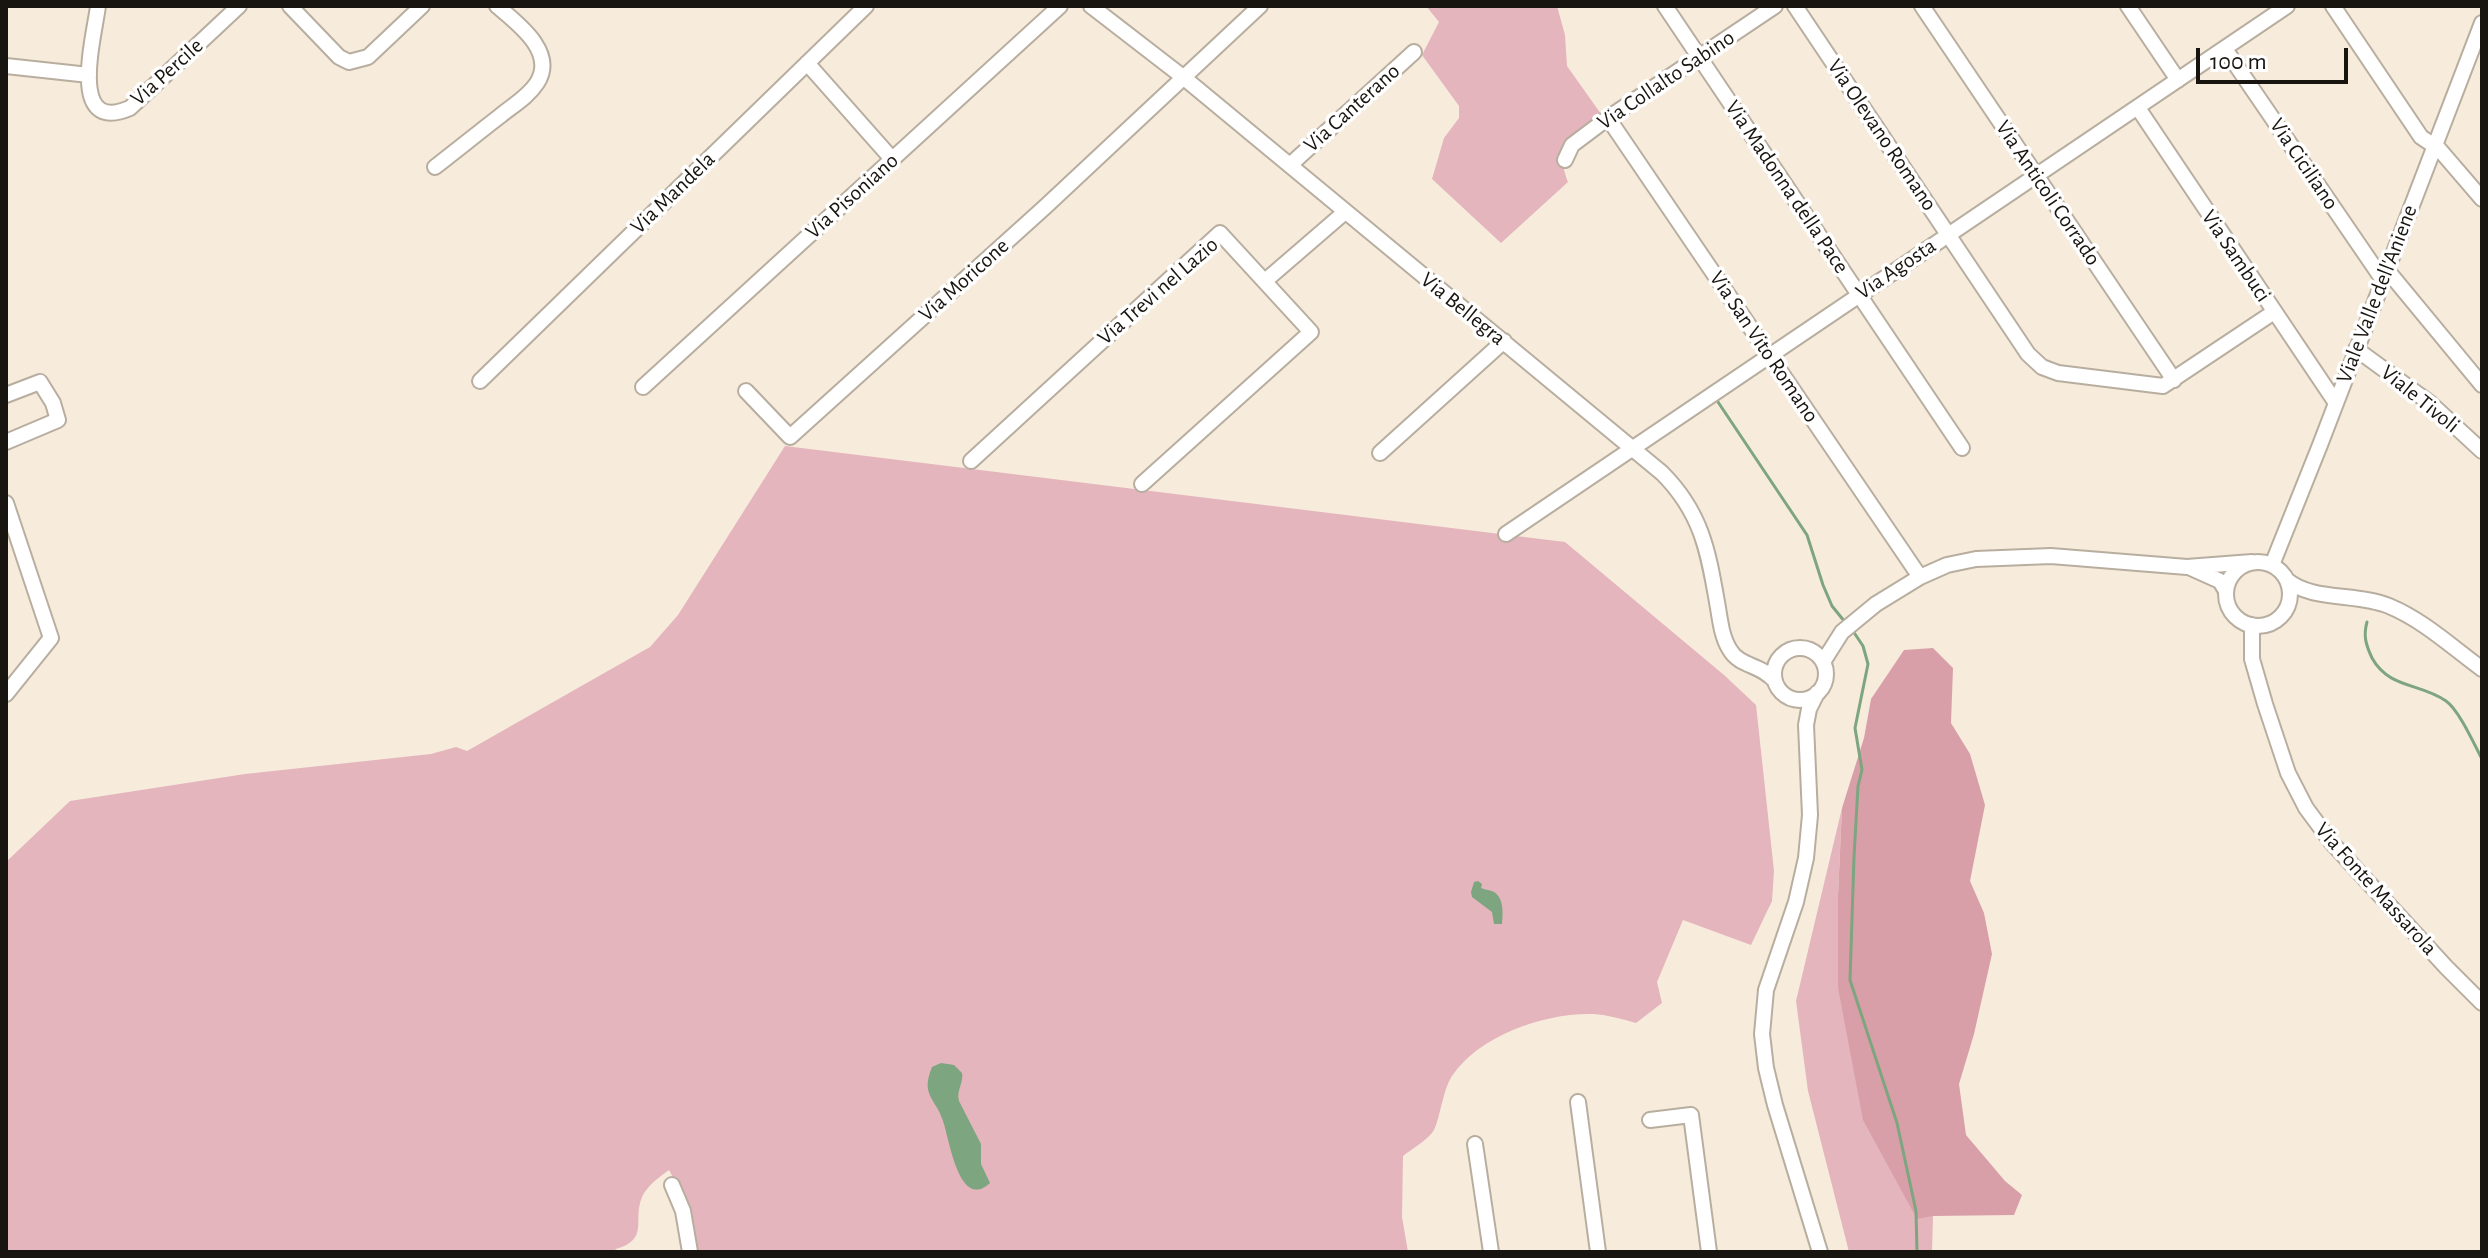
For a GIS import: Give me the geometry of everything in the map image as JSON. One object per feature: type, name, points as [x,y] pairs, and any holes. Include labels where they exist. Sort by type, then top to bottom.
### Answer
[{"type":"street","points":[[6,66],[89,75],[98,6]]},
{"type":"street","name":"Via Percile","points":[[89,75],[91,101],[98,111],[116,114],[130,108],[239,6]]},
{"type":"street","points":[[290,6],[339,57],[349,62],[368,57],[422,6]]},
{"type":"street","points":[[435,167],[521,100],[540,78],[541,61],[535,44],[521,26],[497,6]]},
{"type":"street","name":"Via Mandela","points":[[480,381],[866,6]]},
{"type":"street","name":"Via Pisoniano","points":[[643,387],[1060,6]]},
{"type":"street","name":"Via Bellegra","points":[[1091,6],[1183,77],[1634,448],[1674,485],[1693,513],[1705,543],[1726,642],[1740,661],[1765,670],[1775,681]]},
{"type":"street","points":[[1183,77],[1260,6]]},
{"type":"street","name":"Via Madonna della Pace","points":[[1665,6],[1962,448]]},
{"type":"street","name":"Via Collalto Sabino","points":[[1565,160],[1572,145],[1608,118],[1775,6]]},
{"type":"street","name":"Via Olevano Romano","points":[[1795,6],[2037,364],[2058,373],[2163,386],[2274,312]]},
{"type":"street","name":"Via Anticoli Corrado","points":[[1922,6],[2174,380]]},
{"type":"street","points":[[2128,6],[2178,80]]},
{"type":"street","name":"Via Agosta","points":[[1506,534],[2287,6]]},
{"type":"street","points":[[2333,6],[2427,142],[2482,199]]},
{"type":"street","name":"Viale Valle dell'Aniene","points":[[2272,565],[2385,275],[2427,142],[2482,23]]},
{"type":"street","name":"Via Ciciliano","points":[[2225,49],[2385,275],[2482,385]]},
{"type":"street","name":"Via Canterano","points":[[1290,165],[1414,52]]},
{"type":"street","points":[[807,63],[892,159]]},
{"type":"street","name":"Via Moricone","points":[[746,391],[790,437],[1045,207],[1183,77]]},
{"type":"street","name":"Via Sambuci","points":[[2138,108],[2336,403]]},
{"type":"street","name":"Via San Vito Romano","points":[[1608,118],[1920,577]]},
{"type":"street","points":[[1265,281],[1345,212]]},
{"type":"street","name":"Via Trevi nel Lazio","points":[[971,461],[1220,233],[1311,332],[1142,484]]},
{"type":"street","points":[[1380,453],[1504,341]]},
{"type":"street","name":"Viale Tivoli","points":[[2356,349],[2430,403],[2482,451]]},
{"type":"street","points":[[6,395],[40,382],[53,403],[58,420],[6,442]]},
{"type":"street","points":[[6,503],[51,638],[6,694]]},
{"type":"street","points":[[1823,662],[1842,632],[1876,604],[1920,577],[1947,565],[2019,555],[2187,567],[2252,562],[2272,565],[2299,588],[2386,604],[2423,625],[2482,669]]},
{"type":"street","points":[[2226,591],[2234,572],[2252,562]]},
{"type":"street","points":[[2187,567],[2220,581],[2230,609],[2243,622],[2252,625],[2267,625],[2300,599],[2321,593]]},
{"type":"street","points":[[2286,610],[2289,600],[2287,580]]},
{"type":"street","name":"Via Fonte Massarola","points":[[2252,625],[2252,659],[2265,704],[2291,778],[2306,808],[2332,843],[2482,1003]]},
{"type":"street","points":[[1752,665],[1778,660],[1789,650],[1803,648],[1842,632]]},
{"type":"street","points":[[1803,648],[1815,653],[1823,662],[1825,679],[1807,717],[1810,815],[1806,858],[1796,902],[1766,990],[1762,1034],[1775,1105],[1820,1252]]},
{"type":"street","points":[[1778,660],[1775,681],[1801,717],[1806,734]]},
{"type":"street","points":[[1785,695],[1801,700],[1817,693]]},
{"type":"street","points":[[1578,1102],[1598,1252]]},
{"type":"street","points":[[1650,1120],[1691,1115],[1709,1252]]},
{"type":"street","points":[[1475,1144],[1491,1252]]},
{"type":"street","points":[[672,1185],[683,1211],[690,1252]]},
{"type":"shaded area","points":[[1426,6],[1557,6],[1565,35],[1567,66],[1601,114],[1567,142],[1562,157],[1568,182],[1501,243],[1432,179],[1444,138],[1459,118],[1459,106],[1422,55],[1439,22]]},
{"type":"shaded area","points":[[785,446],[1565,542],[1756,705],[1774,871],[1772,901],[1751,945],[1683,920],[1657,982],[1662,1003],[1636,1023],[1594,1014],[1556,1017],[1496,1038],[1464,1061],[1449,1082],[1432,1133],[1403,1156],[1402,1217],[1408,1252],[694,1252],[688,1205],[669,1170],[650,1185],[642,1197],[637,1234],[633,1240],[614,1252],[6,1252],[6,862],[70,801],[245,774],[431,754],[456,747],[467,751],[650,647],[678,615]]},
{"type":"shaded area","points":[[1933,648],[1953,668],[1951,723],[1970,754],[1985,805],[1970,881],[1984,913],[1992,954],[1959,1084],[1966,1135],[2005,1181],[2022,1195],[2014,1215],[1917,1219],[1863,1120],[1838,988],[1842,808],[1864,738],[1871,699],[1904,650]]},
{"type":"shaded area","points":[[1842,808],[1838,988],[1933,1216],[1932,1252],[1849,1252],[1808,1091],[1796,1001]]},
{"type":"shaded area","points":[[1474,882],[1482,884],[1481,888],[1494,892],[1500,898],[1502,924],[1494,924],[1492,912],[1472,897]]},
{"type":"shaded area","points":[[941,1063],[954,1065],[962,1073],[959,1101],[981,1144],[981,1164],[990,1183],[979,1189],[970,1188],[957,1169],[943,1121],[928,1091],[932,1067]]},
{"type":"waterway","points":[[1718,402],[1807,535],[1832,606],[1845,622]]},
{"type":"waterway","points":[[2367,622],[2367,645],[2379,668],[2396,680],[2436,695],[2451,705],[2482,759]]},
{"type":"waterway","points":[[1853,631],[1863,646],[1868,664],[1855,728],[1862,770],[1858,786],[1850,980],[1897,1123],[1916,1211],[1917,1252]]}]
